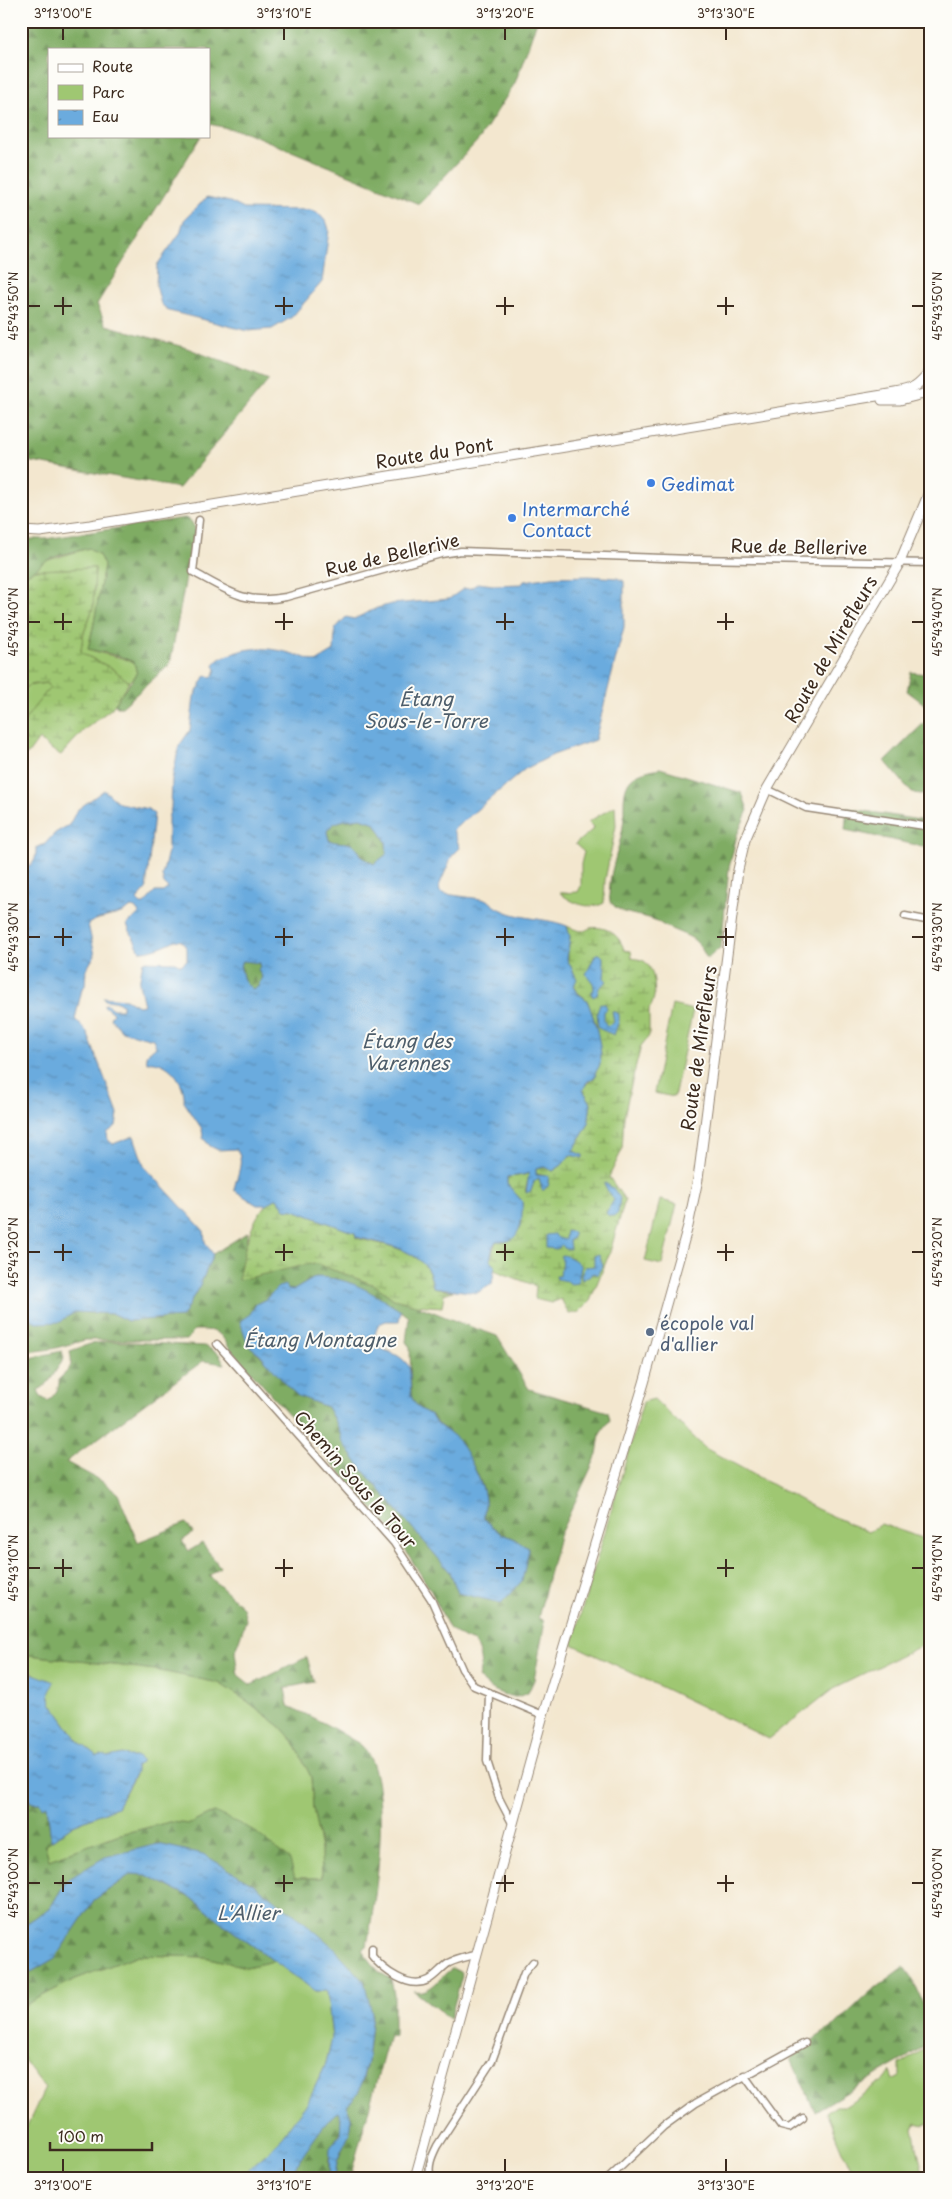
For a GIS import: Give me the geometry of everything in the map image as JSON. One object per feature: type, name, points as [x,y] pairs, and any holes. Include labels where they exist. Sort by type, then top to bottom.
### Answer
[{"type":"street","name":"Route du Pont","points":[[21,531],[40,532],[71,528],[911,390],[931,373]]},
{"type":"street","name":"Route du Pont","points":[[851,400],[900,400],[931,392]]},
{"type":"street","name":"Route de Mirefleurs","points":[[453,2040],[543,1715],[644,1383],[688,1226],[698,1179],[741,853],[750,827],[768,789],[899,564],[931,488]]},
{"type":"street","name":"Rue de Bellerive","points":[[199,520],[193,572],[231,593],[248,599],[260,600],[286,597],[461,550],[666,559],[899,564]]},
{"type":"street","points":[[899,564],[931,563]]},
{"type":"street","points":[[768,789],[806,808],[931,827]]},
{"type":"street","points":[[905,916],[931,921]]},
{"type":"street","name":"Chemin Sous le Tour","points":[[217,1344],[394,1543],[431,1599],[462,1669],[474,1686],[543,1715]]},
{"type":"street","points":[[489,1692],[487,1761],[491,1780],[512,1823]]},
{"type":"street","points":[[372,1948],[372,1956],[380,1966],[400,1978],[416,1983],[428,1980],[448,1964],[475,1955]]},
{"type":"street","points":[[414,2177],[430,2176],[431,2158],[436,2146],[492,2061],[524,1973],[534,1962]]},
{"type":"street","points":[[414,2177],[418,2148],[453,2040]]},
{"type":"street","points":[[414,2177],[453,2040]]},
{"type":"street","points":[[610,2178],[664,2126],[696,2103],[744,2074],[804,2043]]},
{"type":"street","points":[[744,2074],[781,2126],[789,2128],[802,2118]]},
{"type":"green space","points":[[32,21],[537,21],[515,83],[480,138],[419,204],[246,132],[210,124],[210,48],[48,48],[48,138],[200,138],[97,304],[106,325],[187,348],[269,380],[179,488],[21,460],[21,65]]},
{"type":"green space","points":[[185,518],[191,521],[195,528],[170,664],[122,707],[117,707],[114,704],[137,674],[134,662],[119,656],[88,649],[104,565],[99,555],[89,548],[67,553],[46,561],[29,573],[21,574],[21,539],[45,539]]},
{"type":"green space","points":[[89,548],[99,555],[104,565],[88,649],[134,662],[137,674],[129,682],[113,669],[85,655],[81,651],[83,635],[93,608],[95,568],[35,570],[45,561]]},
{"type":"green space","points":[[95,568],[93,608],[83,635],[81,651],[85,655],[113,669],[129,682],[112,708],[84,730],[61,755],[39,739],[28,754],[21,757],[21,743],[26,740],[21,729],[22,725],[50,687],[47,683],[36,684],[30,685],[21,691],[21,574],[27,574],[35,570]]},
{"type":"green space","points":[[911,672],[931,675],[931,709],[907,691]]},
{"type":"green space","points":[[47,683],[50,687],[26,720],[22,733],[27,740],[21,743],[21,690],[27,686]]},
{"type":"green space","points":[[931,716],[931,795],[912,793],[885,761]]},
{"type":"green space","points":[[660,768],[742,793],[748,810],[737,835],[729,868],[721,947],[707,959],[699,945],[692,938],[652,919],[623,912],[610,901],[610,879],[621,836],[624,795],[628,782],[637,775]]},
{"type":"green space","points":[[615,806],[616,826],[605,880],[604,903],[593,906],[580,904],[560,893],[578,892],[581,886],[581,864],[584,852],[575,844],[592,830],[593,827],[588,822]]},
{"type":"green space","points":[[847,808],[931,822],[931,848],[845,830]]},
{"type":"green space","points":[[361,818],[375,823],[386,842],[387,854],[374,864],[364,859],[360,852],[348,843],[337,843],[329,840],[328,829],[335,823]]},
{"type":"green space","points":[[567,926],[581,931],[596,927],[612,932],[624,950],[631,951],[632,958],[643,960],[648,965],[653,977],[655,992],[649,1009],[649,1036],[641,1046],[629,1093],[624,1117],[622,1150],[609,1177],[625,1200],[610,1252],[590,1301],[579,1312],[569,1314],[561,1299],[551,1303],[535,1299],[536,1286],[494,1270],[495,1265],[490,1260],[496,1241],[507,1242],[521,1222],[522,1201],[507,1184],[507,1177],[530,1173],[525,1191],[531,1191],[534,1181],[539,1178],[542,1190],[549,1179],[542,1174],[536,1175],[536,1169],[544,1167],[553,1171],[562,1165],[568,1156],[583,1155],[573,1151],[588,1125],[591,1103],[584,1093],[583,1087],[596,1076],[595,1073],[600,1063],[601,1053],[597,1042],[596,1024],[587,1000],[575,990],[574,973],[567,959],[570,937]]},
{"type":"green space","points":[[243,961],[260,962],[259,972],[262,977],[258,987],[252,989],[244,981],[240,965]]},
{"type":"green space","points":[[672,1005],[693,1010],[674,1097],[654,1093]]},
{"type":"green space","points":[[277,1198],[285,1209],[294,1210],[355,1233],[356,1238],[405,1251],[424,1264],[430,1274],[433,1287],[453,1291],[444,1294],[442,1307],[416,1305],[394,1299],[375,1285],[314,1263],[238,1280],[246,1246],[255,1222],[268,1203]]},
{"type":"green space","points":[[660,1200],[677,1204],[662,1265],[645,1261]]},
{"type":"green space","points":[[248,1232],[239,1279],[314,1263],[375,1285],[394,1299],[416,1305],[497,1336],[529,1389],[608,1412],[610,1420],[600,1434],[597,1455],[559,1536],[538,1618],[543,1620],[544,1627],[534,1680],[528,1693],[517,1697],[506,1696],[490,1688],[478,1677],[480,1659],[474,1642],[463,1638],[449,1628],[431,1591],[396,1535],[218,1333],[194,1330],[187,1340],[85,1340],[52,1349],[21,1353],[21,1304],[23,1311],[65,1318],[76,1312],[113,1314],[128,1321],[182,1317],[201,1283],[213,1254]],"holes":[[[316,1277],[401,1311],[409,1317],[406,1342],[410,1347],[411,1397],[419,1408],[431,1415],[436,1422],[450,1433],[469,1458],[484,1492],[484,1519],[501,1534],[513,1538],[458,1593],[450,1572],[362,1469],[342,1441],[339,1429],[327,1407],[302,1396],[248,1345],[250,1314],[256,1304],[266,1299],[278,1287],[294,1290]]]},
{"type":"green space","points":[[109,1341],[205,1346],[219,1354],[225,1364],[203,1361],[66,1462],[103,1482],[118,1494],[138,1542],[186,1523],[193,1533],[182,1541],[189,1551],[202,1543],[220,1567],[209,1576],[243,1607],[246,1620],[235,1652],[238,1675],[251,1685],[307,1657],[314,1682],[285,1688],[288,1706],[358,1743],[362,1746],[372,1763],[378,1785],[380,1842],[378,1872],[367,1946],[362,1950],[379,1972],[391,1979],[394,1995],[394,2036],[389,2035],[350,2178],[335,2178],[337,2164],[351,2127],[350,2113],[346,2106],[360,2087],[364,2076],[372,2013],[253,1884],[203,1855],[158,1844],[67,1880],[50,1908],[21,1927],[21,1862],[26,1841],[21,1835],[21,1800],[25,1798],[33,1803],[40,1803],[42,1806],[47,1805],[51,1841],[45,1845],[49,1860],[117,1835],[170,1822],[190,1824],[214,1812],[253,1830],[290,1860],[295,1878],[322,1878],[321,1849],[313,1808],[311,1777],[294,1742],[281,1727],[247,1701],[219,1683],[156,1670],[21,1654],[21,1360],[62,1351],[64,1358],[50,1380],[43,1388],[38,1390],[41,1397],[48,1401],[59,1386],[59,1379],[70,1367],[70,1351],[90,1344]]},
{"type":"green space","points":[[654,1399],[705,1448],[817,1509],[868,1532],[881,1524],[931,1541],[931,1641],[833,1689],[769,1739],[572,1644],[643,1402]]},
{"type":"green space","points":[[21,1654],[156,1670],[219,1683],[247,1701],[281,1727],[294,1742],[311,1777],[313,1808],[321,1849],[322,1878],[295,1878],[214,1812],[190,1824],[170,1822],[117,1835],[49,1860],[45,1845],[73,1825],[117,1807],[135,1775],[138,1757],[129,1757],[123,1754],[114,1757],[98,1757],[78,1741],[51,1703],[49,1693],[33,1672],[21,1669]]},
{"type":"green space","points":[[131,1874],[146,1875],[192,1898],[223,1924],[274,1961],[246,1967],[205,1957],[138,1955],[73,1980],[21,2007],[21,1978],[55,1958],[94,1900]]},
{"type":"green space","points":[[138,1955],[205,1957],[246,1967],[274,1961],[315,1991],[327,1991],[332,2038],[326,2063],[308,2102],[273,2148],[238,2178],[21,2178],[21,2131],[25,2130],[45,2088],[21,2056],[21,2007],[73,1980]]},
{"type":"green space","points":[[904,1967],[913,1980],[931,2022],[931,2043],[815,2111],[791,2059],[814,2039],[835,2025],[870,1992]]},
{"type":"green space","points":[[453,1968],[461,1972],[462,1976],[450,2019],[414,1991],[426,1990]]},
{"type":"green space","points":[[929,2047],[931,2048],[931,2122],[924,2125],[916,2123],[913,2129],[924,2178],[853,2178],[848,2160],[842,2151],[826,2113],[836,2106],[846,2106],[884,2080],[891,2071],[894,2079],[900,2076],[900,2064]]},
{"type":"green space","points":[[338,2112],[341,2125],[330,2152],[329,2178],[288,2178],[319,2131]]},
{"type":"water","points":[[207,197],[230,202],[244,209],[311,210],[319,214],[327,223],[329,230],[322,282],[292,317],[272,329],[248,331],[169,311],[161,304],[156,285],[157,265],[180,233],[184,220]]},
{"type":"water","points":[[589,576],[617,578],[624,581],[624,627],[595,740],[553,755],[525,769],[453,830],[460,848],[452,856],[439,886],[440,892],[445,894],[488,900],[505,912],[567,926],[570,937],[567,959],[577,979],[574,989],[586,1000],[595,1022],[601,1057],[600,1064],[595,1073],[596,1076],[587,1082],[583,1090],[591,1103],[588,1125],[573,1151],[583,1155],[583,1158],[570,1155],[562,1165],[553,1171],[544,1167],[536,1169],[536,1175],[549,1176],[549,1185],[544,1190],[542,1190],[539,1178],[534,1181],[531,1191],[526,1193],[529,1173],[507,1177],[507,1184],[522,1201],[521,1224],[513,1239],[496,1241],[490,1260],[495,1265],[492,1284],[477,1293],[433,1287],[430,1274],[415,1257],[392,1246],[356,1237],[355,1233],[294,1210],[285,1209],[277,1198],[266,1205],[257,1205],[234,1190],[240,1169],[240,1158],[236,1149],[218,1150],[210,1146],[203,1138],[202,1129],[184,1102],[182,1087],[174,1073],[162,1064],[147,1062],[146,1055],[156,1046],[153,1039],[122,1031],[110,1018],[113,1013],[103,1005],[106,1004],[113,1009],[122,1009],[122,1004],[105,1000],[103,997],[126,999],[138,1006],[144,1005],[139,984],[143,961],[175,962],[181,965],[187,960],[187,949],[182,941],[175,940],[158,948],[140,951],[127,925],[139,913],[135,908],[131,907],[121,913],[88,924],[95,955],[86,970],[85,986],[82,989],[75,1019],[87,1032],[118,1114],[116,1126],[107,1133],[108,1140],[113,1144],[134,1136],[144,1166],[204,1231],[205,1242],[213,1254],[201,1283],[182,1317],[128,1321],[113,1314],[76,1312],[61,1322],[36,1323],[23,1311],[21,1304],[21,868],[29,866],[35,860],[36,848],[45,844],[55,833],[69,825],[77,810],[104,790],[119,803],[148,809],[154,814],[146,890],[137,900],[144,904],[155,892],[163,892],[168,888],[164,884],[162,876],[168,851],[168,818],[171,808],[172,779],[179,746],[190,730],[194,697],[206,675],[211,677],[214,675],[216,669],[214,666],[218,660],[240,651],[262,649],[295,654],[316,662],[334,651],[335,629],[346,617],[354,619],[377,608],[392,604],[449,599],[463,589],[471,588],[478,583],[493,585],[522,584],[524,581],[552,577]],"holes":[[[361,818],[375,823],[386,842],[387,854],[374,864],[363,858],[353,845],[329,840],[328,829],[335,823]],[[243,961],[260,963],[258,969],[262,977],[258,987],[252,989],[244,981],[240,965]]]},
{"type":"water","points":[[596,954],[600,954],[603,957],[604,978],[607,981],[599,988],[597,995],[593,997],[591,993],[594,989],[593,983],[586,974]]},
{"type":"water","points":[[600,1003],[605,1004],[607,1008],[604,1012],[604,1021],[607,1026],[614,1022],[612,1011],[619,1014],[619,1021],[614,1035],[598,1027],[597,1013]]},
{"type":"water","points":[[605,1183],[613,1188],[620,1198],[618,1213],[615,1216],[609,1216],[606,1213],[614,1200],[604,1185]]},
{"type":"water","points":[[566,1231],[573,1232],[573,1238],[569,1240],[570,1249],[565,1249],[562,1245],[557,1249],[546,1248],[546,1235],[554,1234],[558,1238],[565,1239]]},
{"type":"water","points":[[599,1254],[603,1265],[597,1275],[594,1273],[582,1280],[581,1275],[585,1267],[594,1266],[594,1256]]},
{"type":"water","points":[[560,1256],[573,1259],[581,1267],[578,1283],[571,1284],[557,1279],[556,1276],[560,1276],[562,1259]]},
{"type":"water","name":"Étang Montagne","points":[[316,1277],[341,1280],[361,1287],[401,1311],[399,1321],[386,1321],[379,1324],[375,1333],[376,1345],[401,1358],[409,1366],[413,1401],[422,1410],[431,1415],[438,1425],[454,1436],[463,1448],[478,1476],[484,1493],[484,1519],[501,1534],[513,1538],[529,1549],[522,1581],[501,1603],[458,1593],[450,1572],[362,1469],[342,1441],[339,1429],[327,1407],[298,1396],[260,1354],[248,1345],[240,1321],[250,1314],[256,1304],[266,1299],[278,1287],[286,1285],[288,1289],[294,1290]]},
{"type":"water","points":[[21,1669],[54,1682],[49,1693],[51,1703],[78,1741],[97,1756],[108,1757],[123,1754],[129,1757],[138,1757],[141,1760],[141,1763],[136,1766],[136,1772],[117,1807],[73,1825],[51,1841],[47,1805],[42,1807],[40,1803],[33,1803],[25,1798],[21,1800]]},
{"type":"water","name":"L'Allier","points":[[158,1844],[203,1854],[253,1884],[303,1921],[333,1947],[364,1981],[372,2013],[367,2061],[360,2089],[353,2100],[346,2106],[350,2113],[351,2127],[337,2162],[335,2178],[329,2178],[330,2148],[340,2134],[341,2117],[338,2112],[333,2115],[320,2131],[288,2178],[238,2178],[273,2148],[308,2102],[326,2063],[332,2038],[327,1991],[315,1991],[223,1924],[192,1898],[146,1875],[131,1874],[94,1900],[55,1958],[21,1978],[21,1927],[50,1908],[67,1880],[105,1857]]},
{"type":"place","name":"Gedimat","points":[[651,483]]},
{"type":"place","name":"Intermarché Contact","points":[[512,518]]},
{"type":"place","name":"écopole val d'allier","points":[[650,1332]]},
{"type":"water label","name":"Étang Sous-le-Torre","points":[[426,709]]},
{"type":"water label","name":"Étang des Varennes","points":[[407,1051]]}]
